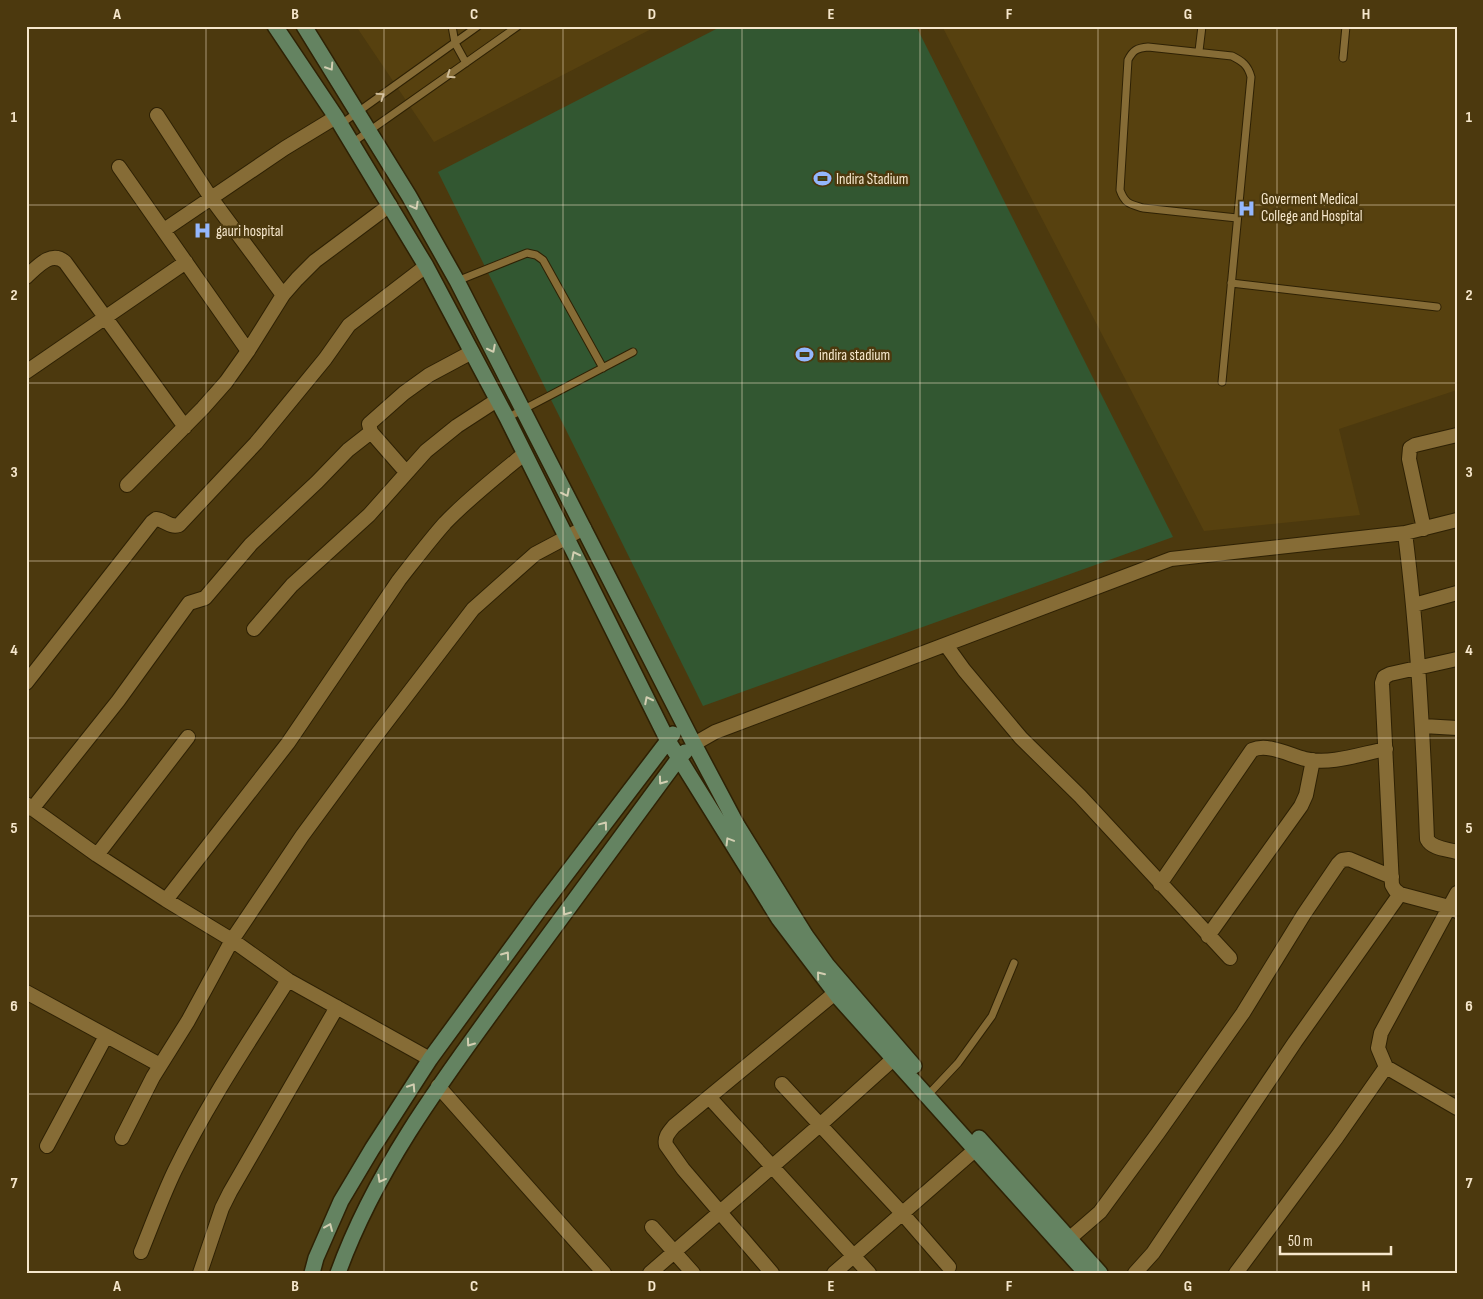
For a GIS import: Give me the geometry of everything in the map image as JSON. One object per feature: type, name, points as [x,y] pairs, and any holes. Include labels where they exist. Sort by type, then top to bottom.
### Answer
[{"type":"street","points":[[275,26],[338,120],[426,266],[507,418],[667,739],[778,919],[835,993],[897,1055],[1066,1242],[1086,1273]]},
{"type":"street","points":[[304,26],[370,131],[457,281],[683,724],[742,832],[806,936],[897,1055]]},
{"type":"street","points":[[157,115],[211,198],[283,295]]},
{"type":"street","points":[[164,230],[211,198],[338,120]]},
{"type":"street","points":[[119,167],[248,351]]},
{"type":"street","points":[[127,485],[185,427],[226,382],[283,295],[315,261],[390,205]]},
{"type":"street","points":[[26,276],[54,257],[60,258],[65,262],[185,427]]},
{"type":"street","points":[[26,372],[186,262]]},
{"type":"street","points":[[26,683],[152,522],[156,519],[170,525],[179,525],[256,443],[325,359],[350,325],[426,266]]},
{"type":"street","points":[[406,472],[370,432],[369,424],[404,393],[430,375],[472,352]]},
{"type":"street","points":[[254,629],[292,585],[369,515],[406,472],[441,437],[497,400]]},
{"type":"street","points":[[370,432],[348,450],[251,544],[205,598],[190,603],[118,701],[29,807],[97,855],[232,940],[288,980],[430,1060]]},
{"type":"street","points":[[1424,529],[1409,459],[1410,448],[1414,445],[1457,435]]},
{"type":"street","points":[[166,900],[288,743],[399,580],[418,556],[445,523],[478,492],[524,454]]},
{"type":"street","points":[[338,1273],[365,1208],[397,1151],[438,1086],[679,758],[694,744],[715,732],[1171,559],[1405,534],[1457,520]]},
{"type":"street","points":[[122,1138],[160,1066],[188,1022],[232,940],[302,836],[473,609],[536,554],[584,528]]},
{"type":"street","points":[[1405,534],[1414,605],[1423,726],[1427,839],[1430,844],[1457,852]]},
{"type":"street","points":[[1414,605],[1457,593]]},
{"type":"street","points":[[946,644],[964,670],[1021,738],[1080,796],[1230,958]]},
{"type":"street","points":[[1453,909],[1400,894],[1392,885],[1382,684],[1384,678],[1390,674],[1457,660]]},
{"type":"street","points":[[312,1273],[316,1258],[340,1202],[372,1148],[430,1060],[667,739],[683,724]]},
{"type":"street","points":[[1423,726],[1457,728]]},
{"type":"street","points":[[97,855],[188,736]]},
{"type":"street","points":[[1160,884],[1252,750],[1259,747],[1313,760],[1332,760],[1386,749]]},
{"type":"street","points":[[1208,936],[1301,806],[1306,795],[1313,760]]},
{"type":"street","points":[[1066,1242],[1100,1212],[1207,1066],[1338,864],[1342,860],[1349,859],[1392,877]]},
{"type":"street","points":[[1457,893],[1453,909],[1381,1033],[1378,1048],[1386,1067],[1457,1108]]},
{"type":"street","points":[[1135,1273],[1158,1246],[1295,1042],[1400,894]]},
{"type":"street","points":[[141,1252],[184,1152],[216,1096],[288,980]]},
{"type":"street","points":[[26,992],[160,1066]]},
{"type":"street","points":[[772,1273],[683,1169],[665,1141],[666,1135],[674,1126],[835,993]]},
{"type":"street","points":[[200,1273],[222,1208],[230,1192],[337,1007]]},
{"type":"street","points":[[47,1146],[106,1036]]},
{"type":"street","points":[[650,1273],[897,1055]]},
{"type":"street","points":[[1236,1273],[1337,1137],[1386,1067]]},
{"type":"street","points":[[782,1084],[902,1213],[950,1268]]},
{"type":"street","points":[[438,1086],[604,1273]]},
{"type":"street","points":[[931,1092],[976,1149],[1066,1242],[1100,1273]]},
{"type":"street","points":[[709,1097],[869,1273]]},
{"type":"street","points":[[834,1273],[976,1149]]},
{"type":"street","points":[[652,1227],[693,1273]]},
{"type":"lane","points":[[452,26],[455,43],[466,64]]},
{"type":"lane","points":[[338,120],[358,112],[478,26]]},
{"type":"lane","points":[[352,143],[518,26]]},
{"type":"lane","points":[[1199,52],[1202,26]]},
{"type":"lane","points":[[1343,58],[1346,26]]},
{"type":"lane","points":[[1222,382],[1251,77],[1248,68],[1242,61],[1232,56],[1148,47],[1138,48],[1128,60],[1120,190],[1123,199],[1137,206],[1237,218]]},
{"type":"lane","points":[[457,281],[527,253],[536,255],[543,260],[603,368]]},
{"type":"lane","points":[[1231,283],[1437,307]]},
{"type":"lane","points":[[507,418],[633,352]]},
{"type":"lane","points":[[931,1092],[958,1063],[992,1016],[1014,963]]},
{"type":"shaded area","points":[[356,26],[657,26],[434,142]]},
{"type":"shaded area","name":"Goverment Medical College and Hospital","points":[[942,26],[1457,26],[1457,390],[1339,429],[1360,515],[1204,531]]},
{"type":"green space","name":"indira stadium","points":[[722,26],[916,26],[1173,537],[703,706],[438,172]]},
{"type":"place","name":"Indira Stadium","points":[[822,179]]},
{"type":"place","name":"Goverment Medical College and Hospital","points":[[1247,208]]},
{"type":"place","name":"gauri hospital","points":[[202,231]]},
{"type":"place","name":"indira stadium","points":[[805,355]]}]
